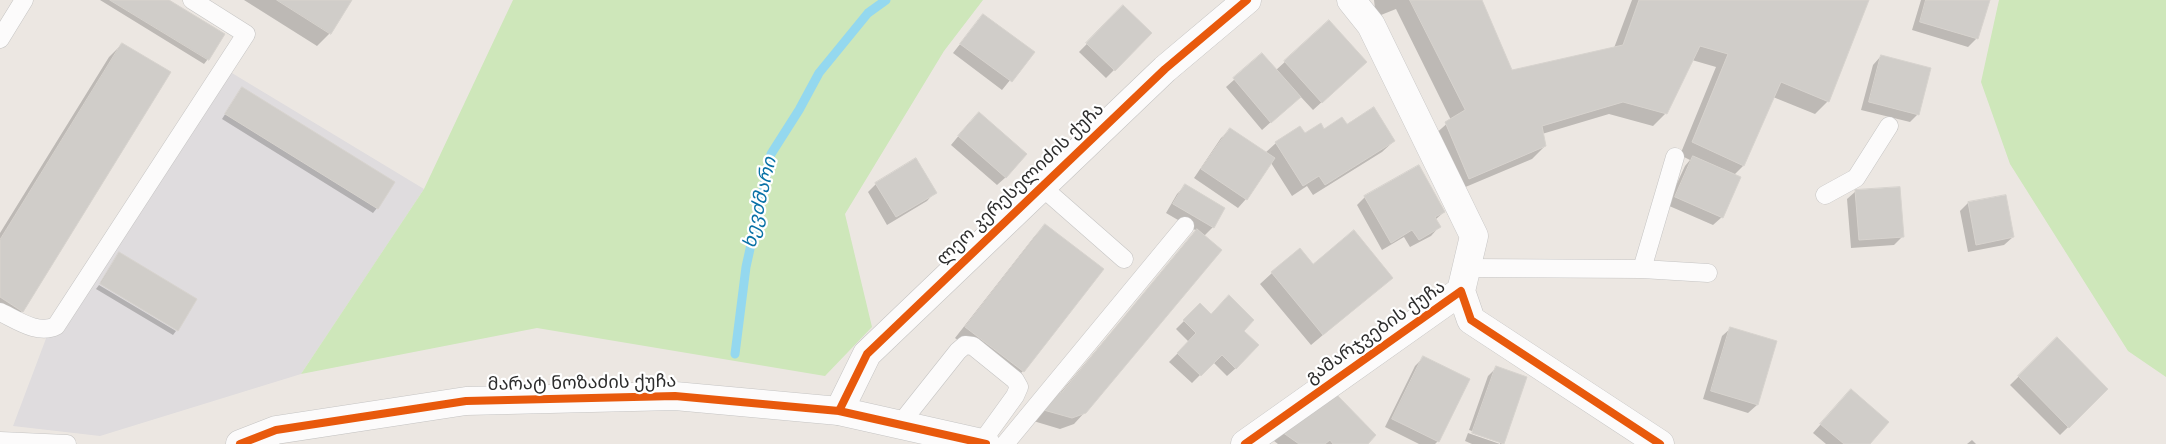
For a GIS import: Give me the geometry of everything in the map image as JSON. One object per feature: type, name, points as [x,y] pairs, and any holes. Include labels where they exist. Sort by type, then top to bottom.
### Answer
[{"type":"street","name":"ლეო კერესელიძის ქუჩა","points":[[839,411],[867,354],[1165,69],[1247,0]]},
{"type":"street","points":[[1351,0],[1371,25],[1474,236],[1464,280]]},
{"type":"street","name":"გამარჯვების ქუჩა","points":[[1245,444],[1464,280],[1470,320],[1660,444]]},
{"type":"street","name":"მარატ ნოზაძის ქუჩა","points":[[240,444],[276,430],[466,401],[675,396],[839,411],[991,444]]},
{"type":"lane","points":[[0,39],[24,0]]},
{"type":"lane","points":[[0,312],[39,330],[47,330],[56,326],[246,34],[192,0]]},
{"type":"lane","points":[[1825,195],[1856,178],[1889,126]]},
{"type":"lane","points":[[1642,269],[1674,157]]},
{"type":"lane","points":[[1042,187],[1124,259]]},
{"type":"lane","points":[[991,444],[1185,226]]},
{"type":"lane","points":[[1464,280],[1642,269],[1708,273]]},
{"type":"lane","points":[[900,424],[958,351],[965,345],[973,346],[1015,380],[1019,387],[991,444]]},
{"type":"lane","points":[[0,441],[67,444]]},
{"type":"shaded area","points":[[217,64],[424,189],[301,374],[100,436],[13,426],[59,304]]},
{"type":"green space","points":[[513,0],[983,0],[944,51],[845,214],[872,327],[825,376],[537,328],[301,374],[424,189]]},
{"type":"green space","points":[[1999,0],[2166,0],[2166,377],[2128,351],[2010,164],[1981,82]]},
{"type":"building","points":[[110,0],[169,0],[225,34],[209,60]]},
{"type":"building","points":[[277,0],[352,0],[331,34]]},
{"type":"building","points":[[1410,0],[1482,0],[1512,70],[1623,45],[1639,0],[1869,0],[1829,102],[1781,82],[1744,166],[1692,142],[1728,54],[1700,46],[1667,114],[1623,102],[1542,126],[1546,146],[1469,179],[1445,122],[1465,110]]},
{"type":"building","points":[[1926,0],[1990,0],[1978,39],[1920,22]]},
{"type":"building","points":[[1123,5],[1152,33],[1115,71],[1086,43]]},
{"type":"building","points":[[983,14],[1035,52],[1012,82],[960,44]]},
{"type":"building","points":[[1329,20],[1367,62],[1322,103],[1284,61]]},
{"type":"building","points":[[122,43],[171,72],[23,312],[0,297],[0,240]]},
{"type":"building","points":[[1262,53],[1301,97],[1271,123],[1233,78]]},
{"type":"building","points":[[1881,55],[1931,68],[1919,115],[1869,102]]},
{"type":"building","points":[[242,87],[395,182],[378,209],[225,114]]},
{"type":"building","points":[[1374,107],[1395,141],[1325,185],[1319,176],[1303,186],[1275,142],[1300,126],[1305,133],[1321,123],[1324,129],[1342,117],[1347,124]]},
{"type":"building","points":[[979,112],[1027,154],[1006,178],[958,136]]},
{"type":"building","points":[[1230,128],[1275,158],[1247,200],[1201,169]]},
{"type":"building","points":[[1693,156],[1741,177],[1723,218],[1675,197]]},
{"type":"building","points":[[916,158],[937,193],[896,217],[875,183]]},
{"type":"building","points":[[1419,165],[1445,212],[1435,217],[1441,227],[1419,240],[1412,230],[1391,243],[1364,196]]},
{"type":"building","points":[[1185,184],[1225,208],[1214,228],[1173,204]]},
{"type":"building","points":[[1900,187],[1904,237],[1859,240],[1855,190]]},
{"type":"building","points":[[2006,195],[2014,237],[1976,245],[1968,202]]},
{"type":"building","points":[[1045,224],[1104,269],[1024,372],[965,327]]},
{"type":"building","points":[[1197,229],[1222,250],[1086,413],[1072,418],[1040,409],[1057,389],[1061,393]]},
{"type":"building","points":[[1354,230],[1393,278],[1323,335],[1271,272],[1300,248],[1313,264]]},
{"type":"building","points":[[119,252],[197,299],[178,331],[100,284]]},
{"type":"building","points":[[1229,295],[1254,320],[1244,331],[1259,345],[1236,369],[1222,355],[1201,376],[1177,353],[1196,333],[1183,320],[1200,303],[1211,314]]},
{"type":"building","points":[[1730,327],[1777,341],[1758,405],[1711,391]]},
{"type":"building","points":[[2057,337],[2108,389],[2069,428],[2018,376]]},
{"type":"building","points":[[1423,356],[1470,379],[1439,442],[1392,419]]},
{"type":"building","points":[[1496,366],[1527,377],[1504,444],[1472,433]]},
{"type":"building","points":[[1851,389],[1889,422],[1870,444],[1844,444],[1820,424]]},
{"type":"building","points":[[1337,395],[1376,435],[1368,444],[1333,444],[1330,440],[1325,444],[1299,444],[1282,432]]},
{"type":"waterway","name":"ხევძმარი","points":[[735,354],[746,267],[771,154],[799,110],[819,73],[868,13],[886,0]]},
{"type":"cycle path","points":[[839,411],[867,354],[1165,69],[1247,0]]},
{"type":"cycle path","points":[[1245,444],[1461,291],[1471,320],[1660,444]]},
{"type":"cycle path","points":[[240,444],[276,430],[466,401],[675,396],[839,411],[986,444]]}]
